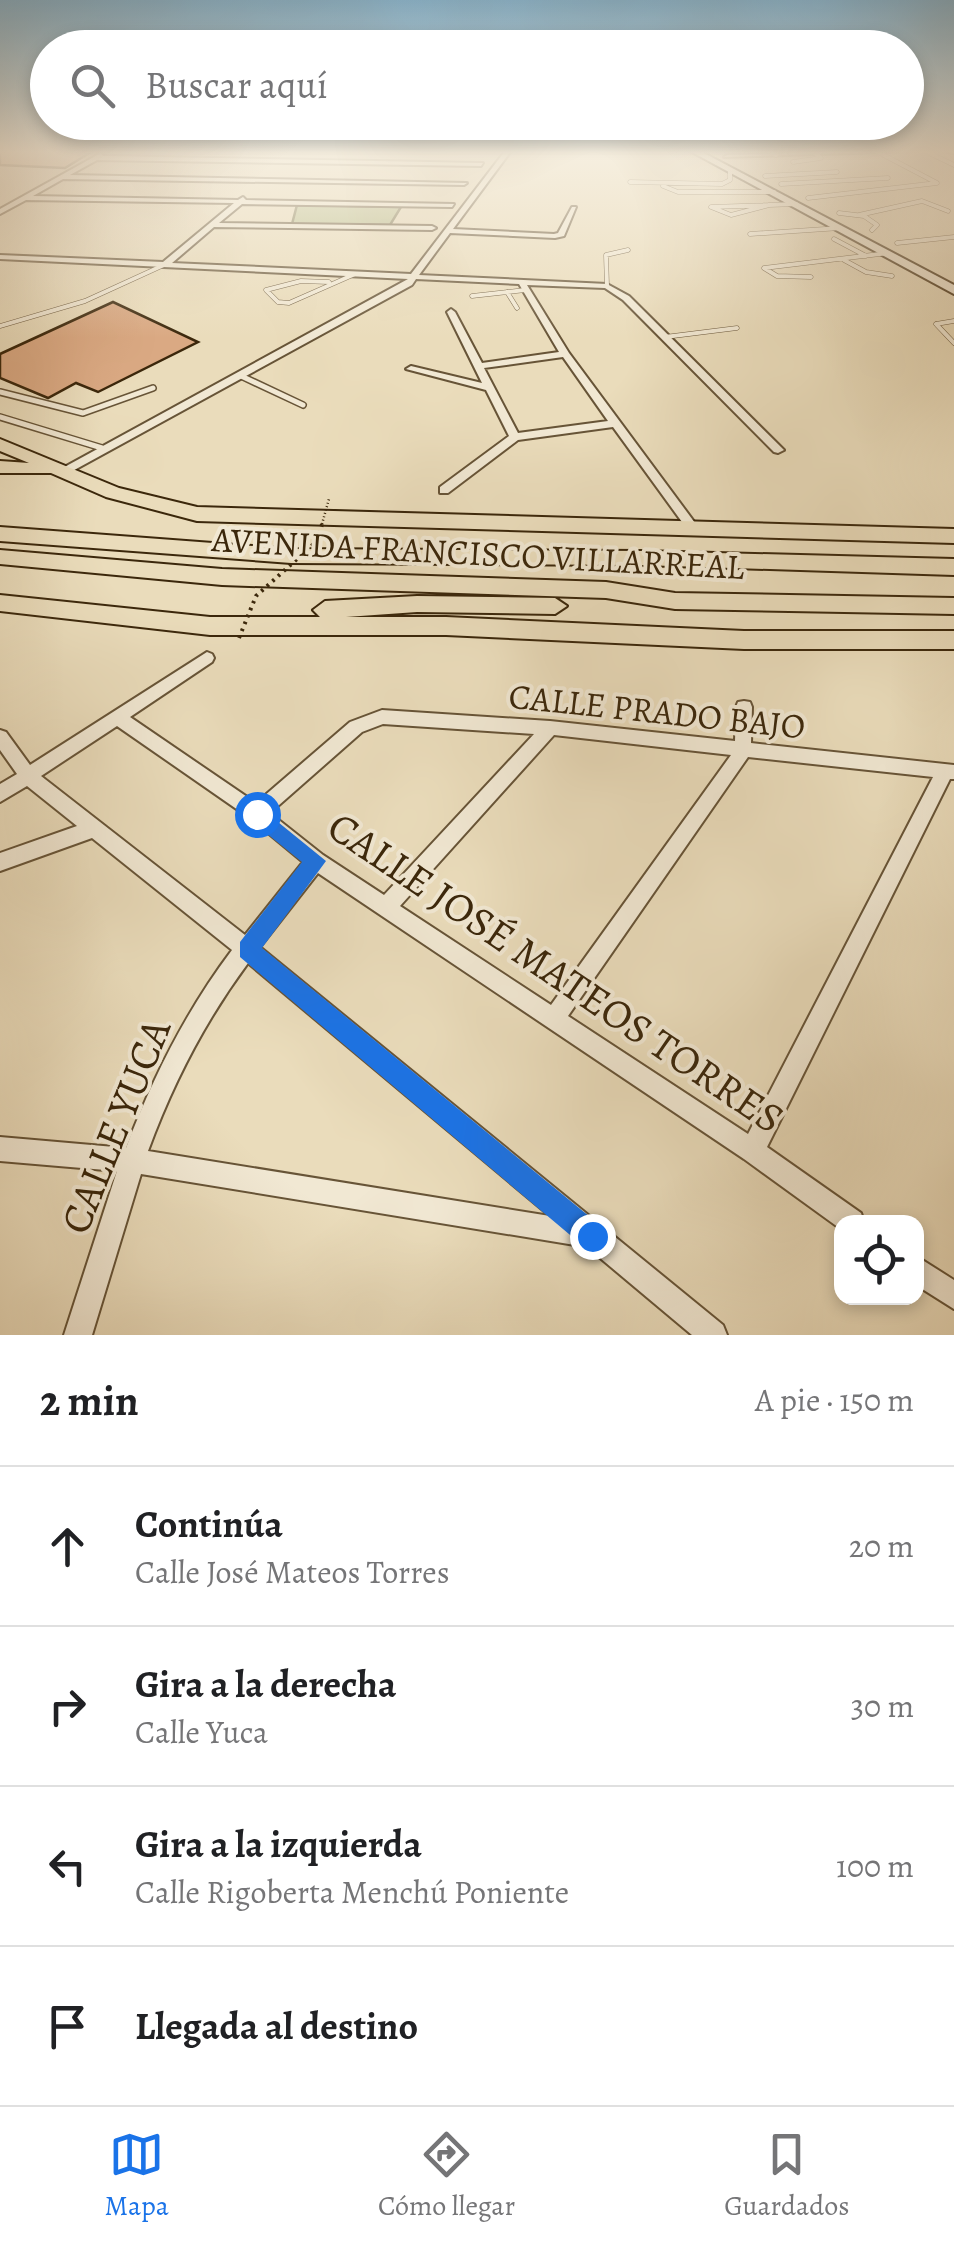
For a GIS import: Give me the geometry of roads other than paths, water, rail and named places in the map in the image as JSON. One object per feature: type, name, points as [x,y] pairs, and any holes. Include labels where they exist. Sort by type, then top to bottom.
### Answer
[{"type":"highway","points":[[0,444],[113,493],[177,510],[316,520],[641,558]]},
{"type":"highway","points":[[5,465],[62,472]]},
{"type":"highway","points":[[316,520],[954,536]]},
{"type":"highway","name":"AVENIDA FRANCISCO VILLARREAL","points":[[0,534],[310,557],[641,558],[954,567]]},
{"type":"highway","name":"AVENIDA FRANCISCO VILLARREAL","points":[[0,557],[222,577],[606,590],[675,601],[954,606]]},
{"type":"highway","points":[[146,621],[417,604],[616,607],[675,601]]},
{"type":"highway","points":[[0,603],[210,626],[446,626],[744,640],[954,640]]},
{"type":"main road","points":[[815,213],[894,248],[913,251]]},
{"type":"main road","points":[[840,213],[872,230],[954,290]]},
{"type":"street","points":[[166,264],[226,213]]},
{"type":"street","points":[[62,472],[416,276],[464,213]]},
{"type":"street","points":[[451,231],[555,236],[561,234],[571,213]]},
{"type":"street","points":[[212,225],[432,228]]},
{"type":"street","points":[[0,257],[360,272],[523,285],[607,286],[778,450]]},
{"type":"street","points":[[523,285],[565,354],[694,530]]},
{"type":"street","points":[[452,312],[515,437]]},
{"type":"street","points":[[476,366],[565,354]]},
{"type":"street","points":[[411,369],[488,387]]},
{"type":"street","points":[[444,490],[515,437],[615,423]]},
{"type":"street","points":[[0,794],[207,658]]},
{"type":"street","points":[[554,1018],[744,751],[744,707]]},
{"type":"street","name":"CALLE PRADO BAJO","points":[[257,814],[356,726],[382,717],[550,728],[950,772]]},
{"type":"street","name":"CALLE JOSÉ MATEOS TORRES","points":[[118,718],[257,814],[316,861],[842,1215]]},
{"type":"street","points":[[387,906],[550,728]]},
{"type":"street","points":[[0,736],[29,776],[248,950],[714,1335]]},
{"type":"street","points":[[752,1151],[950,772]]},
{"type":"street","points":[[0,862],[93,828]]},
{"type":"street","name":"CALLE YUCA","points":[[78,1335],[134,1161],[176,1059],[205,1006],[316,861]]},
{"type":"street","points":[[0,1148],[134,1161],[592,1236]]},
{"type":"street","points":[[924,1275],[954,1296]]},
{"type":"lane","points":[[842,213],[867,213]]},
{"type":"lane","points":[[859,215],[877,225],[872,230]]},
{"type":"lane","points":[[750,234],[844,228]]},
{"type":"lane","points":[[811,277],[777,276],[764,268],[844,260],[954,237]]},
{"type":"lane","points":[[834,240],[866,256]]},
{"type":"lane","points":[[607,286],[606,255],[628,250]]},
{"type":"lane","points":[[844,260],[866,272],[892,276]]},
{"type":"lane","points":[[0,326],[41,316],[129,283],[166,264]]},
{"type":"lane","points":[[329,282],[301,281],[266,290],[278,302],[289,303],[329,282],[360,272]]},
{"type":"lane","points":[[472,296],[507,292],[523,285]]},
{"type":"lane","points":[[507,292],[516,308]]},
{"type":"lane","points":[[954,321],[936,324],[954,343]]},
{"type":"lane","points":[[664,337],[737,328]]},
{"type":"lane","points":[[240,375],[303,406]]},
{"type":"lane","points":[[1,391],[73,413],[96,410],[153,388]]},
{"type":"lane","points":[[0,417],[102,448]]}]
